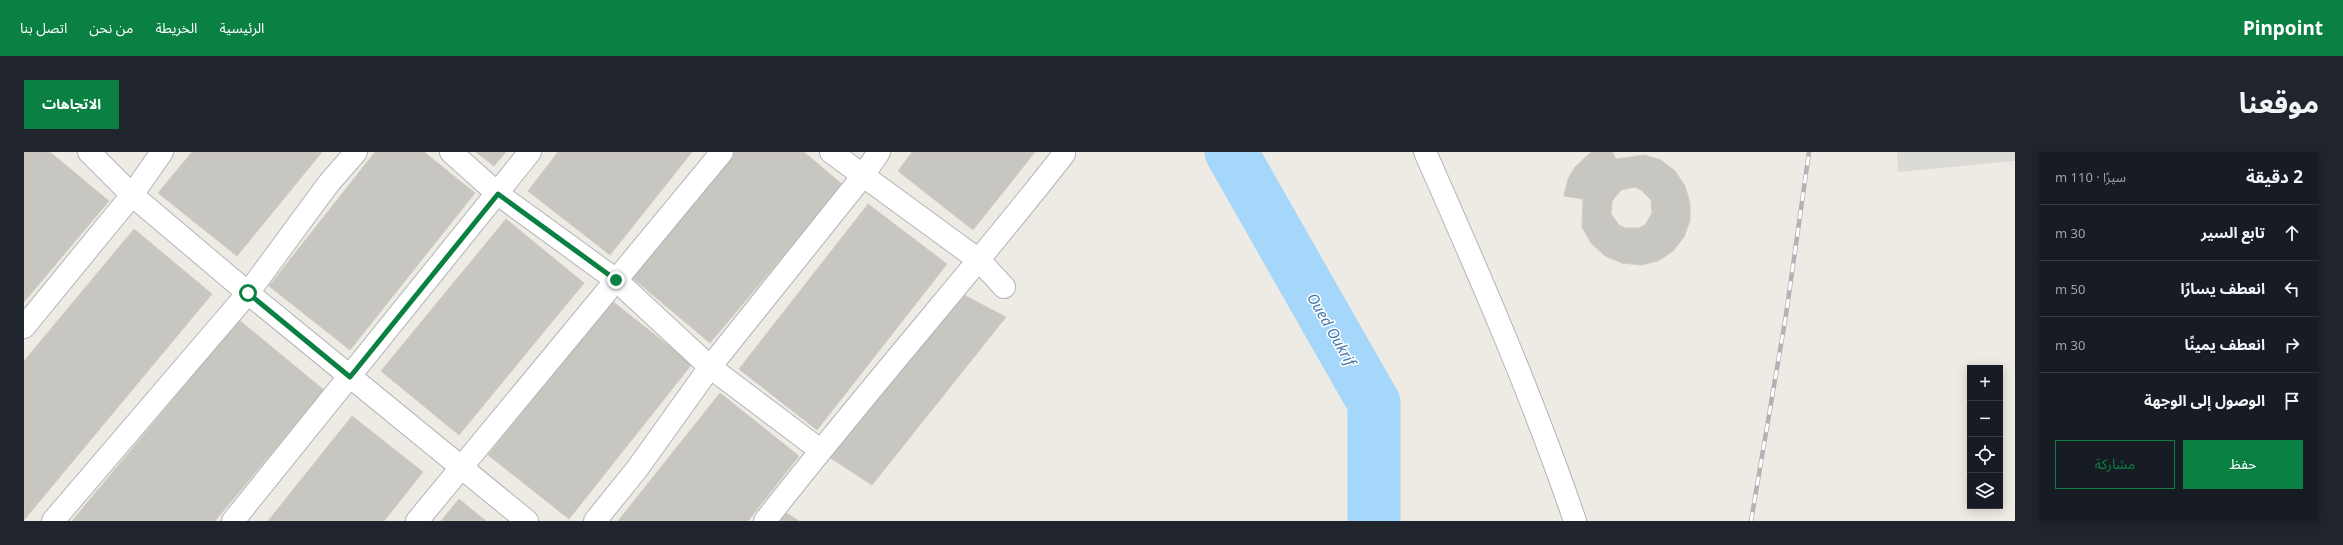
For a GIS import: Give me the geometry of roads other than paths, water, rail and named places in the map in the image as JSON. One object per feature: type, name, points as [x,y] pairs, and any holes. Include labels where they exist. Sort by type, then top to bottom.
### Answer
[{"type":"street","points":[[89,152],[132,195],[248,293],[527,521]]},
{"type":"street","points":[[24,327],[132,195],[162,152]]},
{"type":"street","points":[[53,521],[248,293],[329,183],[356,152]]},
{"type":"street","points":[[451,152],[498,194],[616,280],[710,367],[820,450]]},
{"type":"street","points":[[232,521],[498,194],[530,152]]},
{"type":"street","points":[[417,521],[722,152]]},
{"type":"street","points":[[831,152],[862,176],[980,260],[1004,287]]},
{"type":"street","points":[[595,521],[637,469],[710,367],[862,176],[879,152]]},
{"type":"street","points":[[1425,152],[1492,304],[1559,472],[1575,521]]},
{"type":"street","points":[[765,521],[820,450],[980,260],[1064,154]]},
{"type":"waterway","name":"Oued Oukrif","points":[[1231,152],[1374,403],[1374,521]]},
{"type":"railway","points":[[1751,521],[1786,315],[1809,152]]}]
